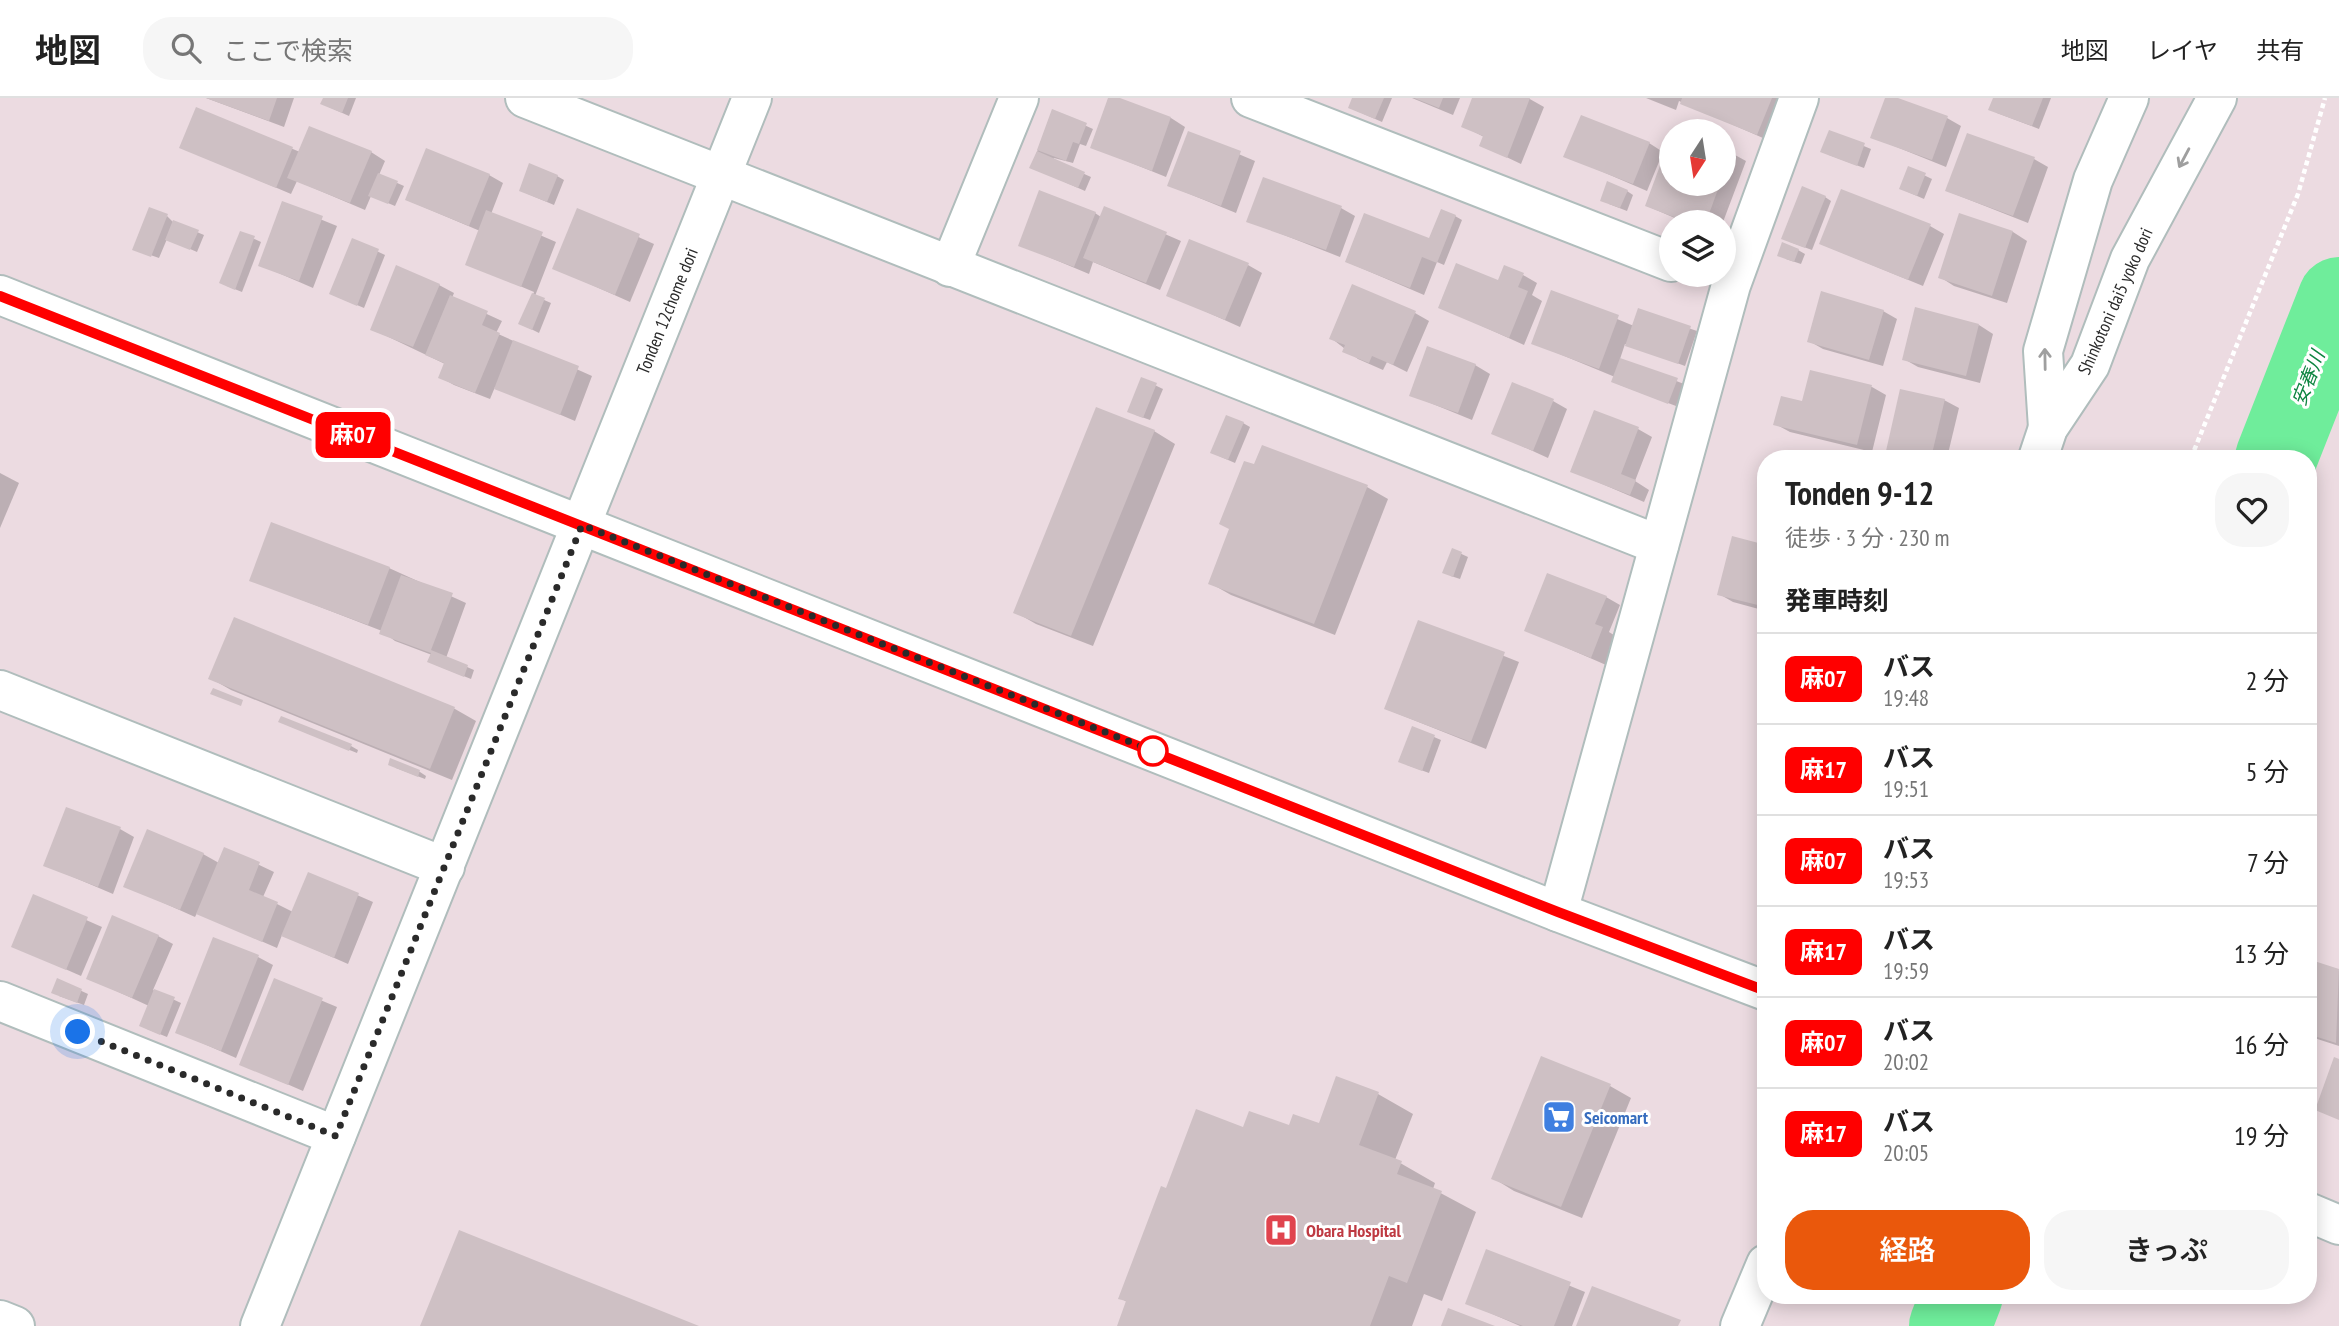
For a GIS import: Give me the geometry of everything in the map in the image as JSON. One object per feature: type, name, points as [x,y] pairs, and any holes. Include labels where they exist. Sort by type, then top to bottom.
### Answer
[{"type":"street","points":[[525,98],[1659,545]]},
{"type":"street","name":"Tonden 12chome dori","points":[[260,1326],[752,98]]},
{"type":"street","points":[[950,267],[1019,98]]},
{"type":"street","points":[[1251,98],[1659,257]]},
{"type":"street","points":[[1736,240],[1799,98]]},
{"type":"street","name":"Shinkotoni dai5 yoko dori","points":[[2043,443],[2043,351],[2093,180],[2129,98]]},
{"type":"street","name":"Shinkotoni dai5 yoko dori","points":[[2043,443],[2090,365],[2130,259],[2217,98]]},
{"type":"street","points":[[1558,912],[1659,545],[1716,287]]},
{"type":"street","points":[[0,296],[1558,912],[1757,988]]},
{"type":"street","points":[[0,690],[446,867]]},
{"type":"street","points":[[0,1000],[336,1136]]},
{"type":"street","points":[[2317,1216],[2339,1225]]},
{"type":"street","points":[[1740,1326],[1757,1285]]},
{"type":"street","points":[[0,1320],[15,1326]]},
{"type":"path","points":[[2194,450],[2298,194],[2325,98]]},
{"type":"building","points":[[206,98],[277,98],[269,121]]},
{"type":"building","points":[[323,98],[348,98],[342,113],[320,104]]},
{"type":"building","points":[[1108,98],[1120,98],[1171,117],[1152,171],[1090,148]]},
{"type":"building","points":[[1352,98],[1384,98],[1375,119],[1348,108]]},
{"type":"building","points":[[1414,98],[1443,98],[1439,108]]},
{"type":"building","points":[[1472,98],[1530,98],[1507,158],[1479,146],[1483,136],[1461,127]]},
{"type":"building","points":[[1682,98],[1772,98],[1757,135],[1736,127],[1736,119],[1717,119],[1680,104]]},
{"type":"building","points":[[1885,98],[1898,98],[1948,116],[1932,160],[1870,138]]},
{"type":"building","points":[[1993,98],[2043,98],[2032,126],[1988,110]]},
{"type":"building","points":[[196,107],[293,147],[276,188],[179,148]]},
{"type":"building","points":[[1052,109],[1087,123],[1079,144],[1073,142],[1066,161],[1037,150]]},
{"type":"building","points":[[1581,115],[1650,142],[1633,184],[1563,157]]},
{"type":"building","points":[[309,126],[372,151],[350,203],[287,178]]},
{"type":"building","points":[[1829,130],[1865,143],[1857,166],[1820,152]]},
{"type":"building","points":[[1188,131],[1241,151],[1221,206],[1167,186]]},
{"type":"building","points":[[1967,133],[2035,157],[2013,216],[1945,191]]},
{"type":"building","points":[[426,148],[490,174],[469,226],[405,200]]},
{"type":"building","points":[[1037,151],[1085,172],[1078,188],[1029,168]]},
{"type":"building","points":[[529,163],[558,175],[547,202],[519,191]]},
{"type":"building","points":[[1908,166],[1926,173],[1917,196],[1899,189]]},
{"type":"building","points":[[1659,168],[1659,196],[1716,196],[1710,210],[1659,211],[1645,206]]},
{"type":"building","points":[[378,173],[398,181],[388,204],[368,196]]},
{"type":"building","points":[[1263,177],[1342,206],[1326,250],[1246,222]]},
{"type":"building","points":[[1607,181],[1628,190],[1620,208],[1600,201]]},
{"type":"building","points":[[1802,186],[1826,196],[1805,248],[1781,239]]},
{"type":"building","points":[[1841,189],[1931,224],[1908,280],[1819,244]]},
{"type":"building","points":[[1039,190],[1096,212],[1074,267],[1018,246]]},
{"type":"building","points":[[282,201],[323,216],[299,281],[258,266]]},
{"type":"building","points":[[1104,206],[1167,232],[1146,283],[1083,258]]},
{"type":"building","points":[[149,207],[168,214],[151,257],[132,250]]},
{"type":"building","points":[[577,208],[640,234],[615,295],[552,269]]},
{"type":"building","points":[[1441,209],[1456,215],[1437,263],[1422,257],[1410,288],[1345,262],[1364,213],[1429,238]]},
{"type":"building","points":[[486,210],[543,232],[521,287],[465,265]]},
{"type":"building","points":[[1959,213],[2013,231],[1992,296],[1938,278]]},
{"type":"building","points":[[173,220],[199,230],[190,250],[165,240]]},
{"type":"building","points":[[240,231],[255,236],[235,290],[219,283]]},
{"type":"building","points":[[352,238],[379,249],[357,306],[329,294]]},
{"type":"building","points":[[1189,239],[1249,263],[1225,320],[1166,296]]},
{"type":"building","points":[[1782,242],[1799,249],[1794,262],[1777,256]]},
{"type":"building","points":[[1456,263],[1498,280],[1504,265],[1524,273],[1518,287],[1528,291],[1509,338],[1438,308]]},
{"type":"building","points":[[396,265],[440,284],[413,347],[370,330]]},
{"type":"building","points":[[1352,284],[1416,311],[1393,365],[1372,356],[1369,363],[1342,352],[1345,345],[1329,339]]},
{"type":"building","points":[[1551,290],[1619,315],[1599,369],[1531,344]]},
{"type":"building","points":[[1821,291],[1884,310],[1869,360],[1807,342]]},
{"type":"building","points":[[532,293],[545,298],[532,330],[518,324]]},
{"type":"building","points":[[450,295],[488,311],[482,325],[500,333],[475,393],[438,378],[444,363],[425,355]]},
{"type":"building","points":[[1915,307],[1979,324],[1966,376],[1902,360]]},
{"type":"building","points":[[1638,308],[1691,326],[1678,364],[1625,346]]},
{"type":"building","points":[[513,340],[579,366],[560,415],[494,389]]},
{"type":"building","points":[[1427,346],[1476,364],[1458,413],[1409,396]]},
{"type":"building","points":[[1620,358],[1678,378],[1668,404],[1611,382]]},
{"type":"building","points":[[1810,370],[1872,385],[1857,445],[1773,425],[1781,396],[1802,401]]},
{"type":"building","points":[[1141,377],[1157,383],[1143,418],[1127,412]]},
{"type":"building","points":[[1512,382],[1554,399],[1533,451],[1491,434]]},
{"type":"building","points":[[1900,389],[1945,399],[1933,450],[1886,450]]},
{"type":"building","points":[[1096,407],[1155,430],[1071,636],[1013,613]]},
{"type":"building","points":[[1594,410],[1639,427],[1621,474],[1636,480],[1630,495],[1570,472]]},
{"type":"building","points":[[1226,415],[1244,422],[1228,460],[1210,453]]},
{"type":"building","points":[[1262,445],[1368,485],[1314,624],[1208,584],[1229,529],[1219,524],[1244,461],[1254,464]]},
{"type":"building","points":[[271,522],[390,567],[368,625],[249,581]]},
{"type":"building","points":[[1732,536],[1757,543],[1757,605],[1717,595]]},
{"type":"building","points":[[1452,548],[1462,552],[1453,577],[1442,573]]},
{"type":"building","points":[[1547,573],[1607,596],[1595,624],[1603,627],[1591,658],[1524,631]]},
{"type":"building","points":[[401,575],[453,593],[431,650],[468,665],[464,677],[427,662],[431,653],[379,634]]},
{"type":"building","points":[[234,617],[455,707],[430,769],[208,679]]},
{"type":"building","points":[[1418,620],[1505,652],[1471,742],[1384,709]]},
{"type":"building","points":[[213,688],[243,700],[241,706],[210,694]]},
{"type":"building","points":[[281,716],[352,744],[349,751],[278,722]]},
{"type":"building","points":[[1412,726],[1435,735],[1422,771],[1398,762]]},
{"type":"building","points":[[390,758],[420,770],[418,777],[388,765]]},
{"type":"building","points":[[66,807],[121,827],[98,887],[43,866]]},
{"type":"building","points":[[147,829],[204,853],[180,910],[123,887]]},
{"type":"building","points":[[224,847],[260,862],[249,890],[278,902],[262,942],[196,914]]},
{"type":"building","points":[[308,872],[359,893],[334,958],[281,936]]},
{"type":"building","points":[[33,894],[88,917],[66,970],[11,947]]},
{"type":"building","points":[[112,915],[159,935],[132,998],[86,979]]},
{"type":"building","points":[[213,937],[259,955],[221,1051],[175,1033]]},
{"type":"building","points":[[2317,962],[2339,969],[2336,1043],[2317,1037]]},
{"type":"building","points":[[57,978],[82,989],[77,1003],[51,993]]},
{"type":"building","points":[[274,978],[323,998],[288,1085],[239,1065]]},
{"type":"building","points":[[154,989],[175,997],[160,1035],[139,1026]]},
{"type":"building","points":[[1541,1056],[1611,1084],[1561,1207],[1491,1179]]},
{"type":"building","points":[[2334,1057],[2339,1059],[2339,1120],[2317,1111]]},
{"type":"building","points":[[1336,1076],[1379,1092],[1359,1145],[1402,1161],[1397,1174],[1442,1191],[1407,1283],[1389,1276],[1370,1326],[1117,1326],[1126,1301],[1118,1299],[1161,1186],[1166,1188],[1196,1109],[1243,1127],[1249,1111],[1289,1125],[1293,1114],[1319,1123]]},
{"type":"building","points":[[459,1230],[699,1326],[420,1326]]},
{"type":"building","points":[[1486,1249],[1571,1282],[1554,1326],[1523,1326],[1465,1304]]},
{"type":"building","points":[[1592,1286],[1681,1320],[1678,1326],[1576,1326]]},
{"type":"building","points":[[1448,1308],[1495,1326],[1441,1326]]},
{"type":"waterway","name":"安春川","points":[[2279,450],[2339,298]]},
{"type":"waterway","name":"安春川","points":[[1950,1326],[1959,1304]]},
{"type":"bus line","name":"麻07","points":[[0,296],[1558,912],[1757,988]]},
{"type":"place","name":"Seicomart","points":[[1559,1117]]},
{"type":"place","name":"Obara Hospital","points":[[1281,1230]]},
{"type":"route","points":[[78,1032],[336,1136],[582,525],[1153,751]]}]
